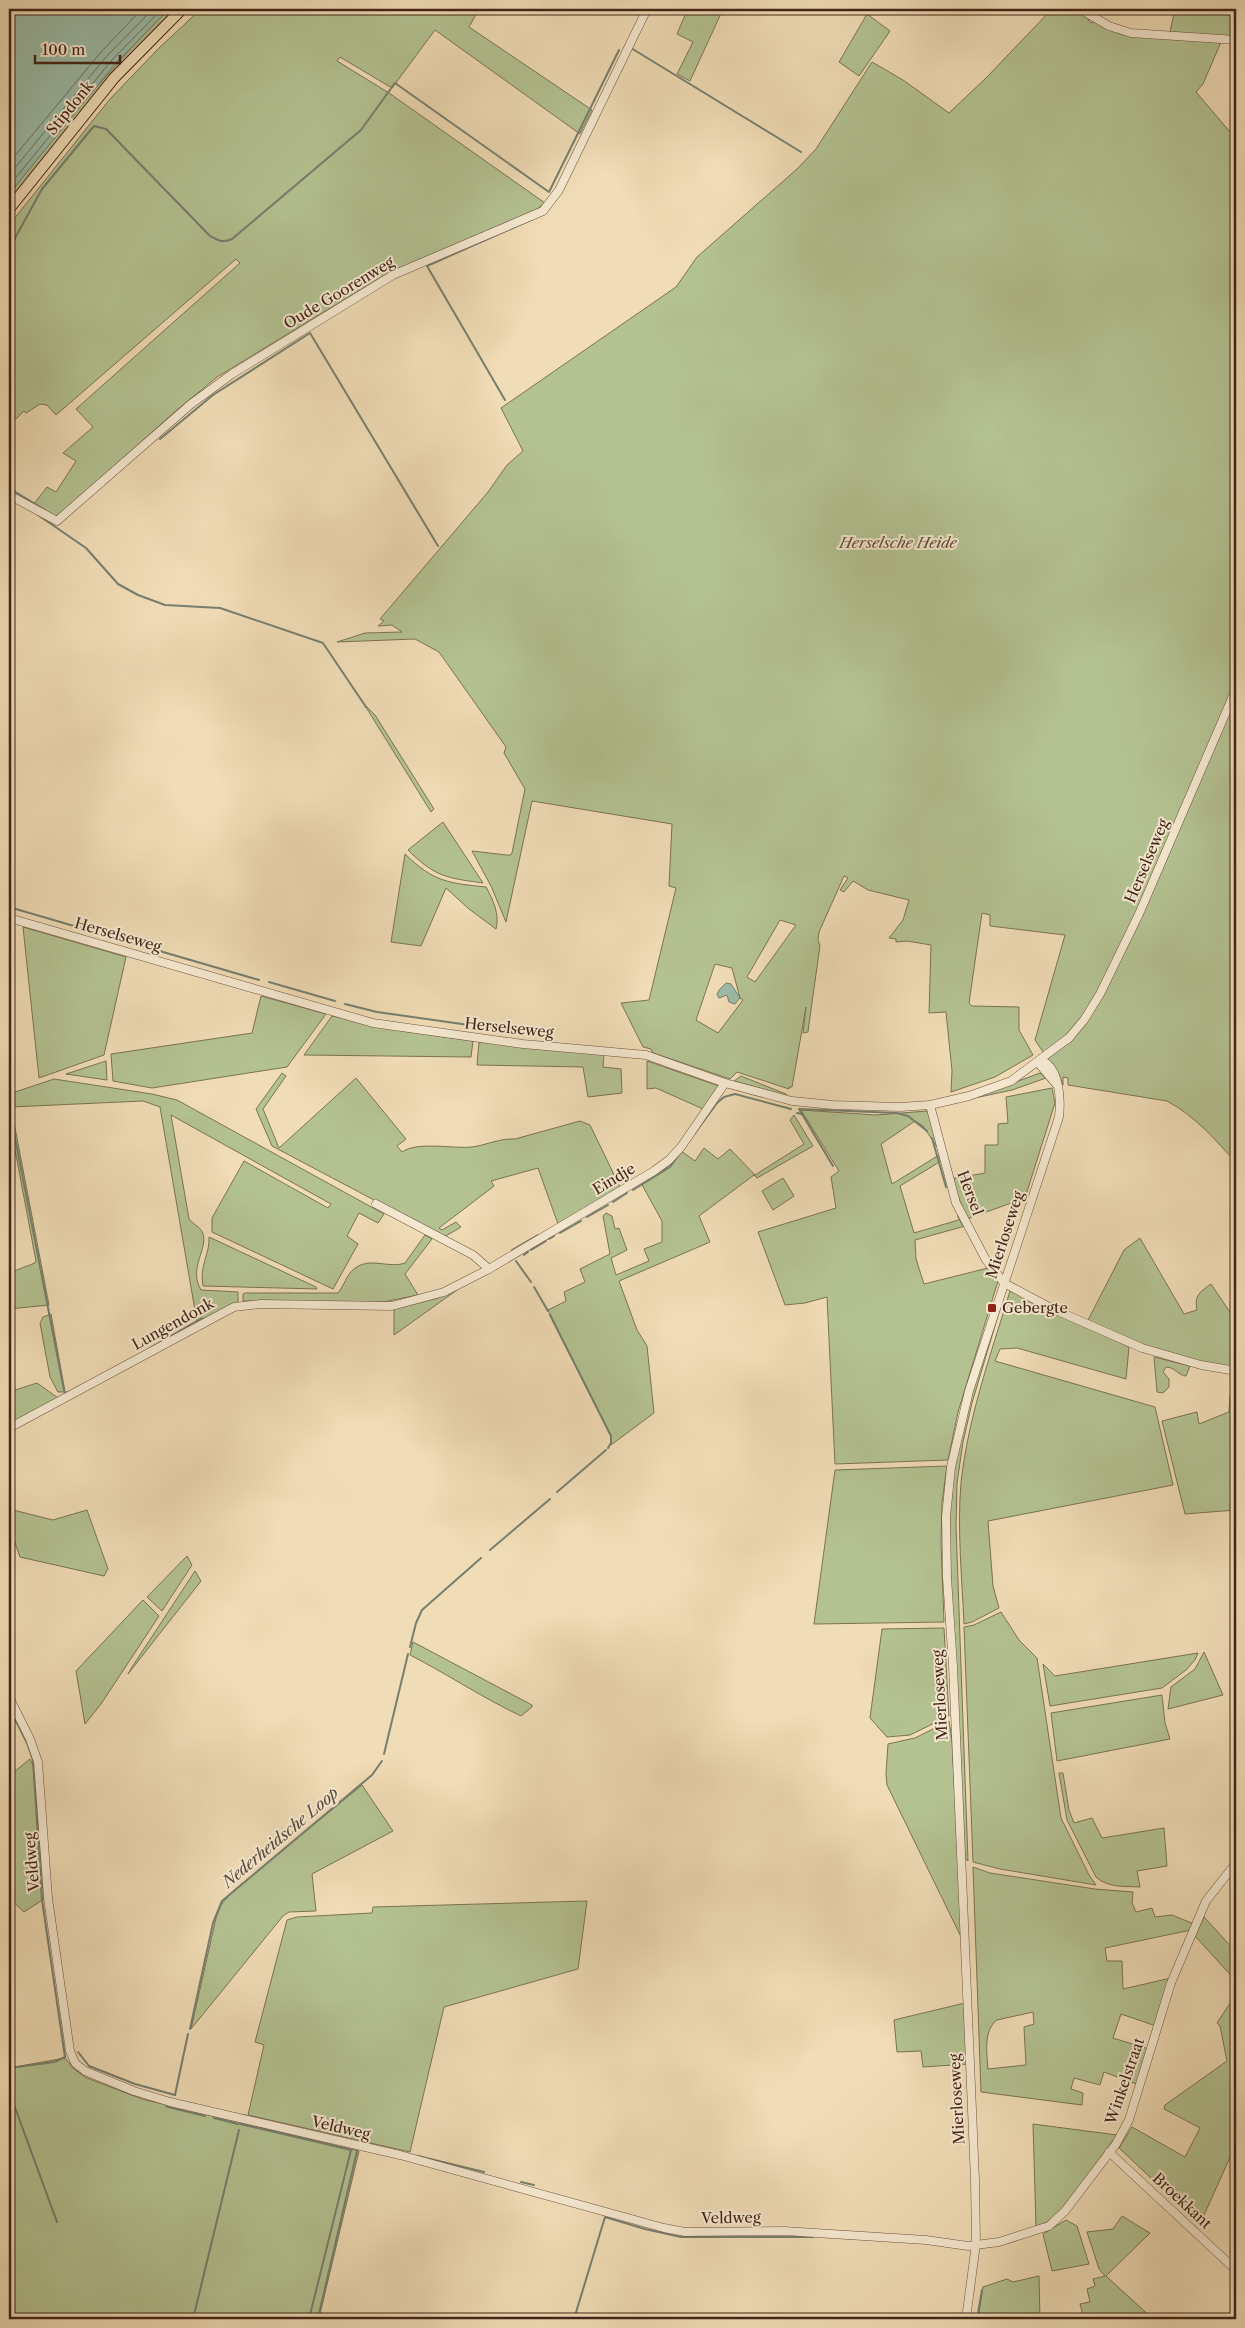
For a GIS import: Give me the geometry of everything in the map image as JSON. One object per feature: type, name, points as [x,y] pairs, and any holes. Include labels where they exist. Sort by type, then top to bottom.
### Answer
[{"type":"main road","name":"Stipdonk","points":[[9,209],[114,78],[182,9]]},
{"type":"street","name":"Oude Goorenweg","points":[[9,495],[57,521],[191,404],[232,374],[393,275],[543,211],[559,190],[647,9]]},
{"type":"street","points":[[1080,9],[1114,28],[1131,33],[1236,40]]},
{"type":"street","name":"Herselseweg","points":[[9,918],[266,994],[373,1023],[523,1044],[646,1055],[725,1084],[792,1101],[834,1106],[900,1107],[930,1104],[970,1096],[1011,1081],[1042,1062],[1064,1045],[1084,1020],[1100,994],[1139,914],[1236,689]]},
{"type":"street","name":"Mierloseweg","points":[[966,2319],[976,2244],[954,1666],[947,1578],[946,1517],[951,1467],[969,1391],[1059,1117],[1060,1104],[1055,1076],[1042,1062]]},
{"type":"street","name":"Eindje","points":[[366,1307],[392,1306],[444,1292],[489,1269],[654,1172],[669,1160],[725,1084]]},
{"type":"street","name":"Hersel","points":[[930,1104],[956,1203],[986,1260],[1004,1283]]},
{"type":"street","points":[[376,1204],[473,1255],[489,1269]]},
{"type":"street","points":[[1004,1283],[1051,1308],[1142,1348],[1201,1365],[1236,1371]]},
{"type":"street","name":"Lungendonk","points":[[9,1428],[234,1307],[260,1304],[366,1307]]},
{"type":"street","name":"Veldweg","points":[[9,1697],[30,1739],[38,1762],[48,1898],[70,2051],[75,2063],[85,2071],[134,2091],[170,2102],[400,2155],[664,2228],[685,2232],[784,2231],[926,2240],[968,2246],[976,2244]]},
{"type":"street","name":"Winkelstraat","points":[[976,2244],[999,2242],[1048,2226],[1065,2211],[1110,2152],[1129,2120],[1171,1983],[1198,1918],[1206,1902],[1236,1863]]},
{"type":"street","name":"Broekkant","points":[[1110,2152],[1236,2270]]},
{"type":"green space","points":[[169,9],[177,9],[9,203],[9,194],[67,122],[106,76]]},
{"type":"green space","points":[[201,9],[479,9],[469,27],[592,110],[580,134],[435,30],[392,88],[340,57],[337,61],[389,93],[545,203],[537,209],[388,273],[217,377],[177,410],[56,518],[33,505],[47,487],[56,492],[76,461],[63,453],[93,427],[76,409],[240,263],[236,259],[56,415],[47,405],[40,404],[26,413],[24,411],[9,426],[9,225],[110,99],[159,48]]},
{"type":"green space","points":[[679,9],[723,9],[690,81],[677,74],[693,42],[677,34],[686,13]]},
{"type":"green space","name":"Herselsche Heide","points":[[1052,9],[1073,9],[1089,18],[1088,20],[1092,23],[1094,21],[1120,34],[1221,42],[1203,84],[1196,92],[1236,139],[1236,1163],[1196,1121],[1167,1101],[1068,1085],[1068,1078],[1063,1077],[1063,1085],[1060,1077],[1035,1040],[1065,935],[990,926],[990,915],[982,913],[969,1003],[972,1006],[1019,1007],[1019,1030],[1033,1055],[995,1077],[951,1092],[952,1071],[946,1012],[929,1013],[931,945],[907,941],[896,942],[896,939],[889,938],[903,920],[909,900],[868,890],[853,881],[844,892],[840,890],[848,878],[844,876],[819,932],[818,940],[820,946],[808,1032],[803,1033],[806,1007],[792,1087],[789,1087],[789,1089],[737,1072],[730,1079],[653,1053],[651,1049],[643,1047],[621,1003],[649,1000],[676,888],[669,886],[672,824],[532,801],[506,922],[491,886],[472,851],[506,855],[511,855],[512,853],[525,789],[504,753],[506,747],[439,652],[415,639],[337,642],[365,633],[402,632],[392,625],[378,626],[384,621],[380,619],[488,492],[507,465],[523,451],[501,408],[676,287],[697,257],[797,169],[816,149],[872,62],[903,80],[949,113],[986,78]],"holes":[[[780,920],[796,925],[755,982],[747,977]],[[715,964],[732,968],[740,998],[743,1000],[718,1033],[696,1020]]]},
{"type":"green space","points":[[1175,9],[1236,9],[1236,37],[1170,32]]},
{"type":"green space","points":[[867,14],[890,31],[859,76],[839,62]]},
{"type":"green space","points":[[364,704],[375,715],[434,809],[431,812]]},
{"type":"green space","points":[[443,822],[483,883],[442,875],[426,866],[408,850]]},
{"type":"green space","points":[[405,854],[433,876],[442,880],[486,887],[496,913],[496,929],[469,909],[446,888],[421,946],[391,942]]},
{"type":"green space","points":[[23,927],[126,957],[104,1055],[39,1078]]},
{"type":"green space","points":[[261,996],[326,1014],[287,1067],[152,1088],[113,1081],[111,1054],[252,1033]]},
{"type":"green space","points":[[332,1016],[403,1031],[473,1041],[471,1057],[304,1055]]},
{"type":"green space","points":[[479,1042],[604,1053],[603,1067],[621,1069],[622,1093],[588,1097],[583,1067],[477,1065]]},
{"type":"green space","points":[[106,1061],[107,1080],[66,1074]]},
{"type":"green space","points":[[647,1061],[719,1086],[703,1109],[656,1088],[647,1089]]},
{"type":"green space","points":[[282,1073],[286,1076],[263,1109],[279,1148],[356,1078],[406,1139],[397,1146],[402,1152],[426,1146],[478,1146],[515,1139],[580,1121],[590,1125],[620,1187],[558,1224],[538,1168],[491,1181],[494,1186],[439,1228],[442,1230],[456,1222],[461,1227],[444,1237],[272,1146],[256,1109]]},
{"type":"green space","points":[[1040,1073],[1046,1078],[1012,1090],[970,1099]]},
{"type":"green space","points":[[741,1076],[786,1094],[788,1096],[734,1081]]},
{"type":"green space","points":[[54,1079],[152,1094],[177,1100],[384,1214],[378,1223],[359,1213],[347,1236],[358,1244],[333,1289],[212,1232],[212,1218],[244,1161],[328,1208],[331,1204],[171,1115],[189,1219],[203,1234],[203,1246],[197,1267],[198,1282],[201,1290],[238,1292],[238,1302],[197,1322],[160,1107],[143,1101],[11,1107],[49,1305],[9,1309],[9,1273],[36,1261],[9,1118],[9,1094]]},
{"type":"green space","points":[[1052,1088],[1055,1103],[1025,1198],[967,1219],[951,1179],[985,1173],[985,1145],[998,1145],[998,1124],[1008,1123],[1006,1097]]},
{"type":"green space","points":[[801,1110],[876,1115],[927,1111],[932,1120],[937,1147],[923,1126],[915,1121],[881,1144],[892,1184],[939,1155],[941,1161],[900,1186],[914,1233],[962,1219],[965,1226],[915,1240],[916,1259],[924,1284],[988,1268],[998,1281],[958,1412],[948,1460],[835,1464],[827,1297],[805,1303],[785,1305],[758,1232],[836,1208],[831,1177],[839,1171]]},
{"type":"green space","points":[[794,1115],[813,1146],[757,1178],[754,1175],[699,1216],[710,1242],[619,1281],[637,1330],[647,1346],[654,1413],[611,1445],[611,1436],[548,1310],[566,1301],[564,1292],[585,1282],[580,1269],[610,1254],[603,1216],[606,1213],[612,1216],[615,1229],[619,1228],[627,1250],[611,1258],[616,1275],[649,1261],[644,1249],[662,1242],[662,1221],[641,1183],[665,1169],[681,1151],[695,1161],[704,1148],[718,1159],[730,1149],[755,1175],[804,1144],[790,1120]]},
{"type":"green space","points":[[783,1178],[794,1196],[773,1210],[762,1191]]},
{"type":"green space","points":[[425,1235],[432,1239],[405,1274],[418,1295],[383,1302],[243,1301],[243,1294],[245,1293],[338,1293],[349,1274],[360,1265],[366,1263],[392,1265],[405,1263]]},
{"type":"green space","points":[[209,1237],[317,1289],[203,1286],[202,1272]]},
{"type":"green space","points":[[1140,1238],[1184,1314],[1197,1310],[1197,1297],[1211,1284],[1236,1321],[1236,1369],[1153,1351],[1087,1322],[1124,1250]]},
{"type":"green space","points":[[1006,1289],[972,1403],[963,1442],[957,1483],[956,1526],[968,1861],[965,1858],[949,1588],[948,1501],[964,1413]]},
{"type":"green space","points":[[457,1290],[394,1335],[394,1309],[438,1298]]},
{"type":"green space","points":[[1010,1291],[1129,1347],[1126,1379],[1017,1348],[1000,1349],[995,1361],[1155,1407],[1173,1485],[988,1521],[993,1586],[999,1608],[972,1622],[964,1624],[960,1518],[964,1458],[981,1386]]},
{"type":"green space","points":[[51,1314],[65,1392],[58,1392],[50,1377],[40,1323],[43,1317]]},
{"type":"green space","points":[[1154,1357],[1190,1366],[1186,1376],[1181,1375],[1172,1368],[1166,1367],[1163,1372],[1169,1379],[1169,1387],[1163,1393],[1157,1392]]},
{"type":"green space","points":[[37,1383],[58,1398],[9,1425],[9,1392]]},
{"type":"green space","points":[[1236,1395],[1236,1510],[1185,1514],[1162,1421],[1197,1412],[1199,1424],[1229,1412],[1230,1396]]},
{"type":"green space","points":[[947,1466],[942,1502],[941,1544],[944,1622],[814,1624],[835,1470]]},
{"type":"green space","points":[[9,1509],[53,1520],[87,1510],[108,1569],[104,1576],[20,1557],[12,1534],[9,1533]]},
{"type":"green space","points":[[187,1556],[192,1565],[162,1611],[147,1597]]},
{"type":"green space","points":[[195,1571],[201,1581],[128,1674],[132,1667]]},
{"type":"green space","points":[[143,1600],[159,1616],[101,1704],[85,1724],[76,1671]]},
{"type":"green space","points":[[1001,1612],[1019,1640],[1037,1658],[1061,1818],[1089,1875],[1096,1885],[1000,1869],[973,1862],[964,1627],[974,1625]]},
{"type":"green space","points":[[944,1628],[949,1716],[910,1735],[887,1737],[870,1718],[882,1629]]},
{"type":"green space","points":[[413,1642],[532,1705],[532,1707],[521,1716],[493,1702],[410,1655]]},
{"type":"green space","points":[[1204,1652],[1223,1695],[1168,1709],[1171,1687],[1195,1669]]},
{"type":"green space","points":[[1198,1653],[1195,1660],[1186,1670],[1162,1688],[1050,1706],[1043,1664],[1055,1676]]},
{"type":"green space","points":[[1162,1695],[1165,1723],[1170,1739],[1057,1761],[1051,1713]]},
{"type":"green space","points":[[949,1721],[952,1740],[962,1939],[887,1785],[886,1774],[888,1744],[915,1738]]},
{"type":"green space","points":[[30,1759],[33,1765],[44,1899],[24,1912],[9,1898],[9,1776]]},
{"type":"green space","points":[[1059,1773],[1063,1773],[1069,1810],[1074,1823],[1092,1818],[1102,1838],[1164,1828],[1167,1866],[1137,1871],[1140,1887],[1111,1885],[1096,1877],[1067,1820]]},
{"type":"green space","points":[[362,1785],[393,1831],[312,1874],[316,1911],[289,1912],[283,1916],[191,2029],[216,1918],[221,1905],[233,1891]]},
{"type":"green space","points":[[973,1867],[990,1873],[1095,1889],[1133,1892],[1132,1903],[1136,1912],[1152,1908],[1155,1917],[1172,1915],[1194,1924],[1191,1930],[1105,1948],[1107,1961],[1122,1961],[1123,1989],[1171,1978],[1156,2026],[1121,2014],[1113,2038],[1149,2049],[1139,2085],[1104,2072],[1100,2085],[1074,2078],[1071,2089],[1083,2093],[1082,2105],[981,2092]],"holes":[[[1033,2012],[1034,2024],[1024,2027],[1026,2065],[988,2069],[988,2036],[993,2024],[997,2020]]]},
{"type":"green space","points":[[587,1901],[578,1969],[444,2007],[410,2152],[248,2115],[264,2045],[255,2042],[287,1920],[297,1917],[372,1913],[373,1907]]},
{"type":"green space","points":[[1204,1917],[1236,1952],[1236,1981],[1195,1936]]},
{"type":"green space","points":[[1236,1994],[1236,2144],[1200,2224],[1119,2148],[1132,2127],[1185,2157],[1200,2128],[1164,2109],[1165,2105],[1227,2061],[1220,2026],[1217,2023]]},
{"type":"green space","points":[[965,2003],[968,2064],[923,2067],[921,2051],[897,2052],[894,2020]]},
{"type":"green space","points":[[65,2058],[74,2069],[87,2078],[142,2099],[359,2151],[320,2314],[325,2319],[9,2319],[9,2068]]},
{"type":"green space","points":[[1033,2124],[1117,2135],[1060,2213],[1044,2224],[1036,2226]]},
{"type":"green space","points":[[1122,2216],[1150,2233],[1106,2276],[1153,2319],[1084,2319],[1080,2304],[1090,2302],[1087,2289],[1095,2286],[1093,2279],[1105,2276],[1099,2269],[1087,2232],[1113,2229]]},
{"type":"green space","points":[[1066,2220],[1077,2226],[1089,2264],[1052,2271],[1043,2234]]},
{"type":"green space","points":[[1039,2276],[1040,2319],[978,2319],[983,2287],[1007,2279],[1013,2282]]},
{"type":"water","points":[[9,9],[169,9],[115,64],[9,194]]},
{"type":"water","points":[[726,983],[731,984],[740,998],[735,1004],[729,1002],[727,995],[719,998],[717,994]]},
{"type":"waterway","points":[[631,48],[801,152]]},
{"type":"waterway","points":[[9,249],[42,189],[94,126],[106,129],[210,236],[226,241],[232,239],[361,130],[395,83],[549,192],[619,50]]},
{"type":"waterway","points":[[505,400],[427,266],[533,219]]},
{"type":"waterway","points":[[160,439],[213,395],[310,333],[438,546]]},
{"type":"waterway","points":[[9,488],[45,510]]},
{"type":"waterway","points":[[38,515],[86,548],[118,584],[138,595],[165,605],[220,608],[323,643],[366,707]]},
{"type":"waterway","points":[[9,907],[259,980]]},
{"type":"waterway","points":[[269,982],[335,1001]]},
{"type":"waterway","points":[[345,1004],[377,1012],[469,1025]]},
{"type":"waterway","points":[[486,1027],[546,1035]]},
{"type":"waterway","points":[[633,1190],[670,1167],[717,1103],[724,1097],[735,1094],[791,1109]]},
{"type":"waterway","points":[[9,1107],[64,1390],[65,1393],[69,1392]]},
{"type":"waterway","points":[[797,1113],[802,1114],[799,1109],[897,1113],[908,1116],[927,1131]]},
{"type":"waterway","points":[[802,1114],[833,1166]]},
{"type":"waterway","points":[[932,1138],[946,1187]]},
{"type":"waterway","points":[[613,1202],[627,1193]]},
{"type":"waterway","points":[[587,1217],[608,1205]]},
{"type":"waterway","points":[[958,1216],[963,1225]]},
{"type":"waterway","points":[[560,1233],[581,1221]]},
{"type":"waterway","points":[[512,1250],[538,1235]]},
{"type":"waterway","points":[[549,1239],[554,1236]]},
{"type":"waterway","points":[[531,1250],[546,1241]]},
{"type":"waterway","points":[[524,1255],[528,1252]]},
{"type":"waterway","name":"Nederheidsche Loop","points":[[516,1261],[531,1282]]},
{"type":"waterway","name":"Nederheidsche Loop","points":[[534,1287],[548,1311]]},
{"type":"waterway","name":"Nederheidsche Loop","points":[[550,1315],[611,1436],[611,1443],[608,1448]]},
{"type":"waterway","points":[[150,1348],[202,1318]]},
{"type":"waterway","name":"Nederheidsche Loop","points":[[557,1492],[606,1450]]},
{"type":"waterway","name":"Nederheidsche Loop","points":[[490,1550],[550,1499]]},
{"type":"waterway","name":"Nederheidsche Loop","points":[[410,1647],[416,1623],[422,1610],[481,1558]]},
{"type":"waterway","name":"Nederheidsche Loop","points":[[384,1754],[408,1654]]},
{"type":"waterway","points":[[9,1707],[27,1743],[33,1760],[42,1900],[65,2057],[54,2062],[9,2068]]},
{"type":"waterway","name":"Nederheidsche Loop","points":[[190,2029],[213,1923],[222,1901],[372,1775],[382,1761]]},
{"type":"waterway","name":"Nederheidsche Loop","points":[[175,2095],[188,2034]]},
{"type":"waterway","points":[[78,2052],[89,2066],[135,2084],[175,2095]]},
{"type":"waterway","points":[[9,2091],[57,2222]]},
{"type":"waterway","name":"Nederheidsche Loop","points":[[166,2106],[172,2108]]},
{"type":"waterway","name":"Nederheidsche Loop","points":[[172,2108],[205,2116]]},
{"type":"waterway","points":[[243,2115],[267,2121]]},
{"type":"waterway","name":"Nederheidsche Loop","points":[[214,2118],[238,2124]]},
{"type":"waterway","points":[[240,2124],[351,2150],[309,2319]]},
{"type":"waterway","name":"Nederheidsche Loop","points":[[193,2319],[239,2130]]},
{"type":"waterway","points":[[324,2319],[319,2314],[357,2151]]},
{"type":"waterway","points":[[418,2156],[484,2172]]},
{"type":"waterway","points":[[521,2182],[534,2185]]},
{"type":"waterway","points":[[574,2319],[605,2217],[681,2237],[813,2237]]},
{"type":"waterway","points":[[977,2319],[982,2290]]},
{"type":"place","name":"Gebergte","points":[[992,1308]]}]
